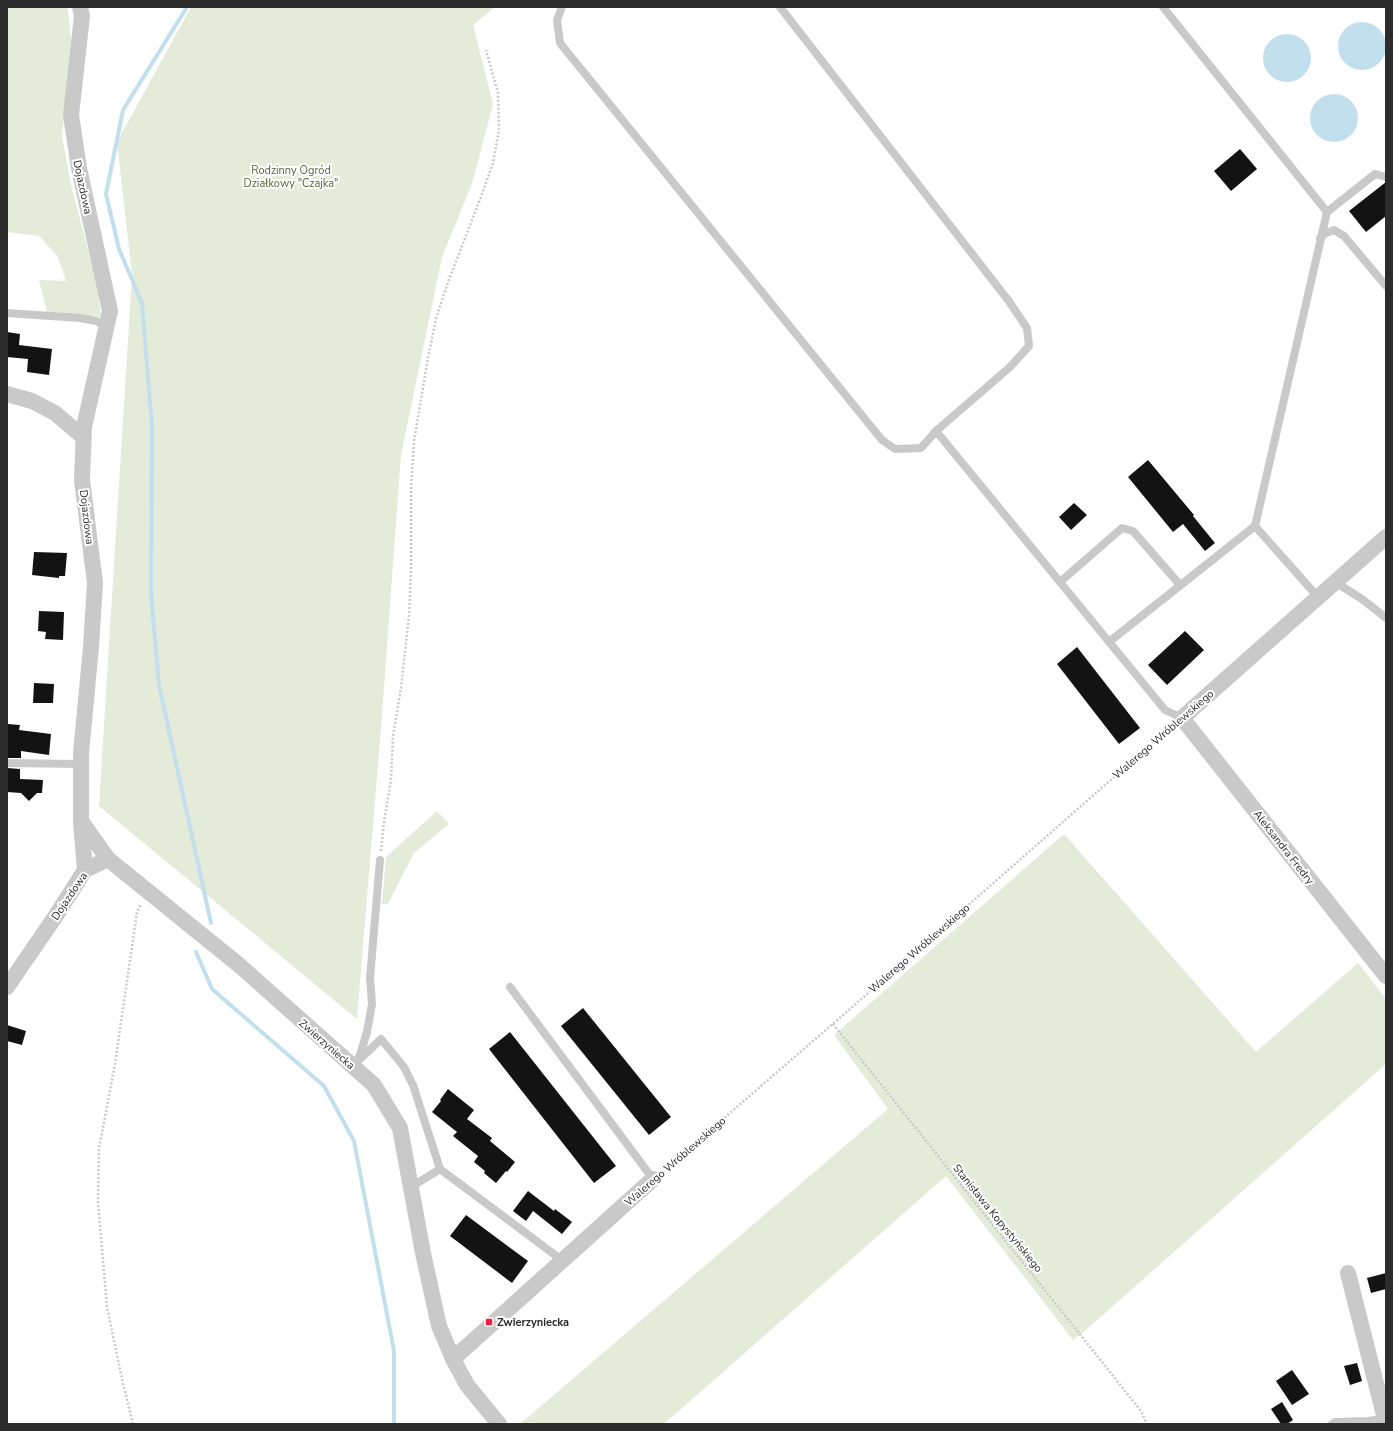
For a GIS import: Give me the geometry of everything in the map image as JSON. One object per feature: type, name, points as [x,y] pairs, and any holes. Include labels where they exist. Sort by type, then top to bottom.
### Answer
[{"type":"street","name":"Dojazdowa","points":[[80,7],[82,16],[71,115],[79,168],[110,312],[84,427],[82,480],[95,583],[91,647],[81,753],[81,821],[85,870]]},
{"type":"street","points":[[7,394],[32,402],[55,413],[84,437]]},
{"type":"street","name":"Walerego Wróblewskiego","points":[[1182,718],[1386,537]]},
{"type":"street","name":"Aleksandra Fredry","points":[[1182,718],[1386,976]]},
{"type":"street","points":[[81,821],[108,860]]},
{"type":"street","name":"Dojazdowa","points":[[7,987],[85,870],[108,860]]},
{"type":"street","name":"Zwierzyniecka","points":[[108,860],[239,965],[374,1085],[400,1128],[423,1253],[439,1326],[453,1359],[467,1385],[498,1424]]},
{"type":"street","name":"Walerego Wróblewskiego","points":[[453,1359],[653,1180]]},
{"type":"street","points":[[1348,1273],[1386,1421]]},
{"type":"lane","points":[[562,7],[557,20],[560,43],[882,440],[895,449],[920,448],[936,431],[1010,367],[1028,346],[1027,328],[1008,300],[780,7]]},
{"type":"lane","points":[[1163,7],[1327,212]]},
{"type":"lane","points":[[1109,642],[1255,526],[1327,212],[1375,174],[1386,177]]},
{"type":"lane","points":[[1320,238],[1326,233],[1334,230],[1344,236],[1386,286]]},
{"type":"lane","points":[[7,313],[80,318],[96,321],[107,326]]},
{"type":"lane","points":[[936,431],[1165,710],[1182,718]]},
{"type":"lane","points":[[1255,526],[1318,597]]},
{"type":"lane","points":[[1060,582],[1122,528],[1133,530],[1180,586]]},
{"type":"lane","points":[[1335,582],[1362,599],[1386,618]]},
{"type":"lane","points":[[7,763],[81,764]]},
{"type":"lane","points":[[353,1066],[360,1055],[367,1032],[372,1004],[370,978],[380,860]]},
{"type":"lane","points":[[510,987],[653,1180]]},
{"type":"lane","points":[[353,1066],[381,1039],[404,1067],[413,1085],[440,1168],[563,1261]]},
{"type":"lane","points":[[411,1187],[440,1168]]},
{"type":"lane","points":[[1332,1424],[1335,1422],[1386,1421]]},
{"type":"path","points":[[380,860],[384,822],[391,780],[393,736],[401,688],[409,616],[411,570],[411,488],[414,441],[436,319],[448,282],[493,163],[499,130],[498,93],[486,50]]},
{"type":"path","name":"Walerego Wróblewskiego","points":[[653,1180],[1182,718]]},
{"type":"path","points":[[133,1424],[107,1306],[98,1202],[99,1149],[115,1064],[137,912],[149,892]]},
{"type":"path","name":"Stanisława Kopystyńskiego","points":[[833,1024],[1136,1404],[1147,1424]]},
{"type":"green space","points":[[7,7],[66,7],[68,11],[71,41],[62,136],[71,185],[97,284],[101,317],[47,312],[39,280],[66,281],[58,257],[39,236],[7,232]]},
{"type":"green space","name":"Rodzinny Ogród Działkowy \"Czajka\"","points":[[191,7],[495,7],[473,25],[493,104],[472,184],[442,257],[401,455],[381,728],[357,1019],[99,806],[132,275],[117,142]]},
{"type":"green space","points":[[437,811],[449,824],[414,853],[388,904],[382,904],[386,857]]},
{"type":"green space","points":[[1064,834],[1256,1052],[1358,963],[1386,999],[1386,1064],[1073,1340],[946,1176],[664,1424],[520,1424],[888,1109],[834,1035]]},
{"type":"water","points":[[1362,22],[1371,24],[1379,29],[1384,37],[1386,46],[1384,55],[1379,63],[1371,68],[1362,70],[1353,68],[1345,63],[1340,55],[1338,46],[1340,37],[1345,29],[1353,24]]},
{"type":"water","points":[[1287,34],[1296,36],[1304,41],[1309,49],[1311,58],[1309,67],[1304,75],[1296,80],[1287,82],[1278,80],[1270,75],[1265,67],[1263,58],[1265,49],[1270,41],[1278,36]]},
{"type":"water","points":[[1334,94],[1343,96],[1351,101],[1356,109],[1358,118],[1356,127],[1351,135],[1343,140],[1334,142],[1325,140],[1317,135],[1312,127],[1310,118],[1312,109],[1317,101],[1325,96]]},
{"type":"building","points":[[1240,149],[1257,169],[1231,191],[1214,171]]},
{"type":"building","points":[[1386,182],[1386,216],[1366,232],[1349,211]]},
{"type":"building","points":[[7,332],[20,334],[19,345],[52,349],[49,375],[27,372],[28,359],[7,357]]},
{"type":"building","points":[[1148,460],[1194,515],[1193,516],[1215,543],[1205,551],[1183,524],[1173,532],[1128,477]]},
{"type":"building","points":[[1074,503],[1087,515],[1071,530],[1059,517]]},
{"type":"building","points":[[34,552],[67,553],[65,576],[59,576],[59,578],[32,575]]},
{"type":"building","points":[[39,611],[64,612],[63,640],[45,639],[46,632],[38,631]]},
{"type":"building","points":[[1185,631],[1204,650],[1167,685],[1148,665]]},
{"type":"building","points":[[1077,647],[1140,728],[1119,744],[1057,664]]},
{"type":"building","points":[[34,683],[54,684],[53,703],[33,703]]},
{"type":"building","points":[[8,724],[20,725],[19,730],[51,734],[49,755],[21,751],[21,758],[7,758]]},
{"type":"building","points":[[7,768],[20,769],[20,779],[43,780],[42,793],[37,793],[29,801],[21,793],[7,792]]},
{"type":"building","points":[[583,1008],[671,1117],[649,1135],[561,1026]]},
{"type":"building","points":[[7,1025],[26,1031],[22,1045],[7,1041]]},
{"type":"building","points":[[510,1032],[616,1166],[594,1183],[489,1049]]},
{"type":"building","points":[[448,1089],[474,1110],[467,1119],[492,1138],[490,1141],[515,1162],[496,1183],[474,1162],[478,1156],[453,1136],[457,1132],[432,1112]]},
{"type":"building","points":[[528,1191],[554,1211],[555,1209],[572,1222],[562,1234],[533,1211],[526,1221],[513,1211]]},
{"type":"building","points":[[466,1215],[528,1261],[512,1283],[450,1236]]},
{"type":"building","points":[[1386,1273],[1386,1289],[1371,1293],[1367,1278]]},
{"type":"building","points":[[1357,1363],[1362,1381],[1350,1385],[1344,1366]]},
{"type":"building","points":[[1292,1370],[1309,1394],[1292,1405],[1276,1381]]},
{"type":"building","points":[[1282,1402],[1293,1420],[1287,1424],[1281,1424],[1271,1409]]},
{"type":"waterway","points":[[187,7],[123,110],[106,194],[119,249],[142,303],[152,427],[151,593],[159,685],[211,923]]},
{"type":"waterway","points":[[196,952],[212,989],[324,1086],[354,1141],[394,1351],[394,1424]]},
{"type":"place","name":"Zwierzyniecka","points":[[489,1322]]}]
